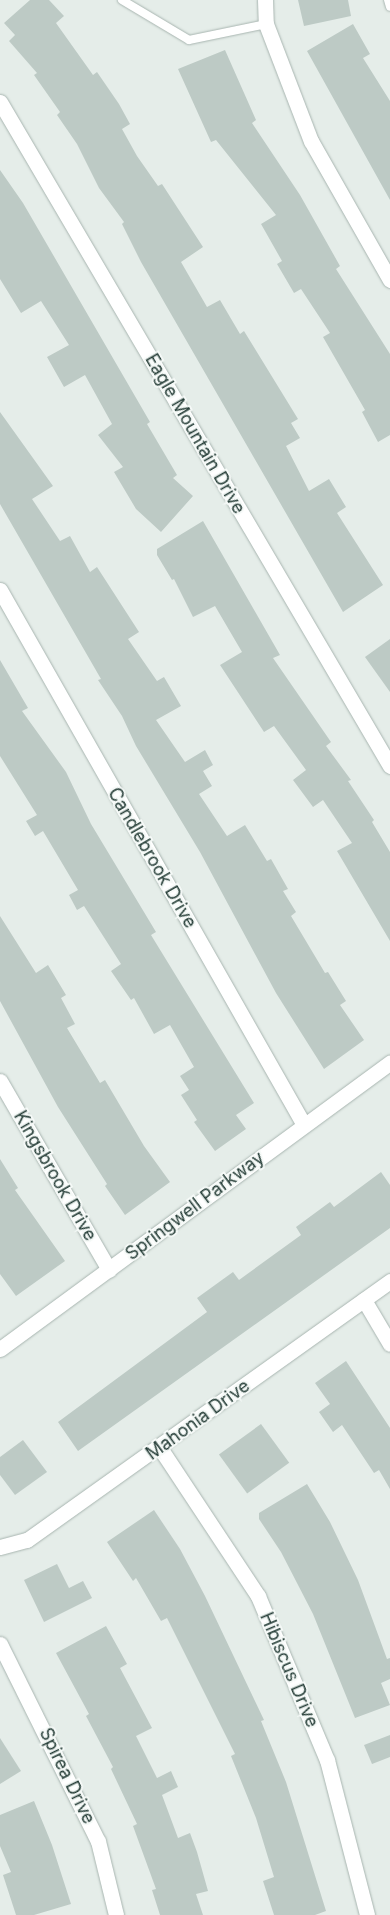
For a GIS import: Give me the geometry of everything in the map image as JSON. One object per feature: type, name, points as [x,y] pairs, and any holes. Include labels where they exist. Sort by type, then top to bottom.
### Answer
[{"type":"street","points":[[265,0],[266,24],[311,141],[390,280]]},
{"type":"street","name":"Eagle Mountain Drive","points":[[0,102],[388,756]]},
{"type":"street","name":"Candlebrook Drive","points":[[0,590],[304,1125]]},
{"type":"street","name":"Springwell Parkway","points":[[0,1350],[390,1062]]},
{"type":"street","name":"Kingsbrook Drive","points":[[0,1081],[109,1270]]},
{"type":"street","name":"Mahonia Drive","points":[[0,1547],[27,1540],[160,1448],[390,1281]]},
{"type":"street","points":[[364,1300],[390,1344]]},
{"type":"street","name":"Hibiscus Drive","points":[[160,1448],[258,1596],[327,1760],[367,1915]]},
{"type":"street","name":"Spirea Drive","points":[[0,1644],[98,1841],[116,1915]]},
{"type":"lane","points":[[122,0],[189,40],[266,24]]},
{"type":"lane","points":[[388,0],[390,8]]},
{"type":"building","points":[[30,0],[49,0],[64,16],[56,23],[93,75],[97,72],[119,104],[130,124],[122,129],[137,156],[158,186],[162,184],[203,247],[181,262],[207,307],[220,300],[240,334],[244,331],[298,419],[291,423],[300,438],[286,446],[309,491],[329,479],[346,507],[337,513],[383,585],[343,612],[141,262],[122,224],[124,222],[99,188],[77,144],[57,115],[60,112],[34,75],[37,73],[9,41],[15,35],[4,23]]},
{"type":"building","points":[[298,0],[348,0],[351,16],[304,26]]},
{"type":"building","points":[[353,24],[370,54],[363,58],[390,101],[390,200],[307,51]]},
{"type":"building","points":[[225,50],[256,120],[252,123],[300,195],[340,266],[336,269],[390,354],[390,435],[378,442],[362,412],[365,410],[323,337],[330,333],[301,289],[294,293],[277,264],[282,261],[261,224],[276,215],[216,140],[211,142],[178,69]]},
{"type":"building","points":[[0,170],[23,203],[150,422],[147,424],[177,475],[173,478],[193,496],[161,532],[136,509],[114,472],[123,467],[98,435],[112,424],[85,375],[64,387],[47,357],[69,345],[41,301],[21,313],[0,279]]},
{"type":"building","points":[[0,412],[53,486],[32,499],[60,541],[70,536],[90,572],[97,567],[139,632],[128,639],[157,681],[164,677],[181,706],[156,720],[185,762],[205,750],[213,765],[203,771],[212,786],[199,794],[227,836],[245,825],[267,861],[271,859],[288,889],[283,891],[296,912],[291,916],[325,973],[328,972],[346,1001],[340,1005],[364,1040],[324,1069],[276,993],[200,852],[136,746],[122,716],[98,680],[101,679],[0,504]]},
{"type":"building","points":[[203,521],[280,655],[273,658],[331,742],[326,746],[351,780],[348,781],[374,820],[372,822],[390,852],[390,941],[337,851],[352,843],[323,800],[313,807],[293,780],[306,770],[274,726],[264,732],[220,665],[242,652],[215,606],[193,617],[174,579],[172,580],[157,555],[157,549]]},
{"type":"building","points":[[390,639],[390,692],[365,657]]},
{"type":"building","points":[[0,660],[28,708],[22,711],[66,772],[91,824],[156,932],[151,935],[254,1103],[236,1115],[246,1129],[215,1151],[194,1122],[197,1120],[181,1095],[189,1090],[180,1076],[194,1067],[170,1025],[154,1034],[134,998],[131,1000],[111,971],[121,964],[84,906],[77,910],[69,895],[78,890],[43,831],[35,836],[26,821],[37,815],[0,756]]},
{"type":"building","points":[[0,916],[36,973],[48,965],[66,995],[61,998],[75,1024],[67,1028],[100,1083],[105,1080],[144,1146],[170,1182],[125,1215],[105,1186],[107,1184],[58,1107],[0,1001]]},
{"type":"building","points":[[0,1159],[18,1188],[15,1190],[65,1261],[16,1296],[0,1274]]},
{"type":"building","points":[[381,1172],[390,1185],[390,1228],[78,1451],[58,1422],[207,1312],[197,1298],[233,1272],[239,1280],[301,1235],[296,1227],[330,1202],[334,1207]]},
{"type":"building","points":[[346,1361],[390,1428],[390,1489],[379,1470],[374,1473],[342,1425],[333,1432],[319,1412],[330,1404],[315,1383]]},
{"type":"building","points":[[261,1424],[289,1463],[247,1493],[219,1455]]},
{"type":"building","points":[[23,1440],[47,1472],[15,1495],[0,1475],[0,1457]]},
{"type":"building","points":[[307,1484],[330,1522],[358,1580],[387,1659],[390,1658],[390,1679],[381,1683],[390,1705],[355,1718],[313,1614],[281,1552],[259,1519],[259,1513]]},
{"type":"building","points":[[154,1510],[180,1549],[205,1596],[264,1720],[261,1721],[286,1782],[326,1911],[315,1915],[274,1915],[263,1881],[274,1877],[256,1818],[231,1756],[235,1754],[167,1618],[161,1621],[136,1578],[133,1581],[107,1542]]},
{"type":"building","points":[[57,1564],[69,1588],[83,1581],[92,1598],[44,1622],[24,1580]]},
{"type":"building","points":[[106,1626],[127,1664],[120,1668],[152,1728],[136,1736],[157,1778],[171,1771],[178,1787],[162,1795],[178,1838],[190,1833],[197,1852],[208,1891],[196,1894],[203,1915],[160,1915],[152,1890],[156,1889],[133,1826],[137,1824],[111,1769],[113,1767],[86,1716],[89,1714],[56,1653]]},
{"type":"building","points":[[390,1735],[390,1757],[372,1764],[364,1745]]},
{"type":"building","points":[[0,1738],[21,1771],[0,1784]]},
{"type":"building","points":[[34,1801],[52,1845],[71,1904],[34,1915],[16,1915],[3,1875],[11,1872],[0,1846],[0,1815]]}]
